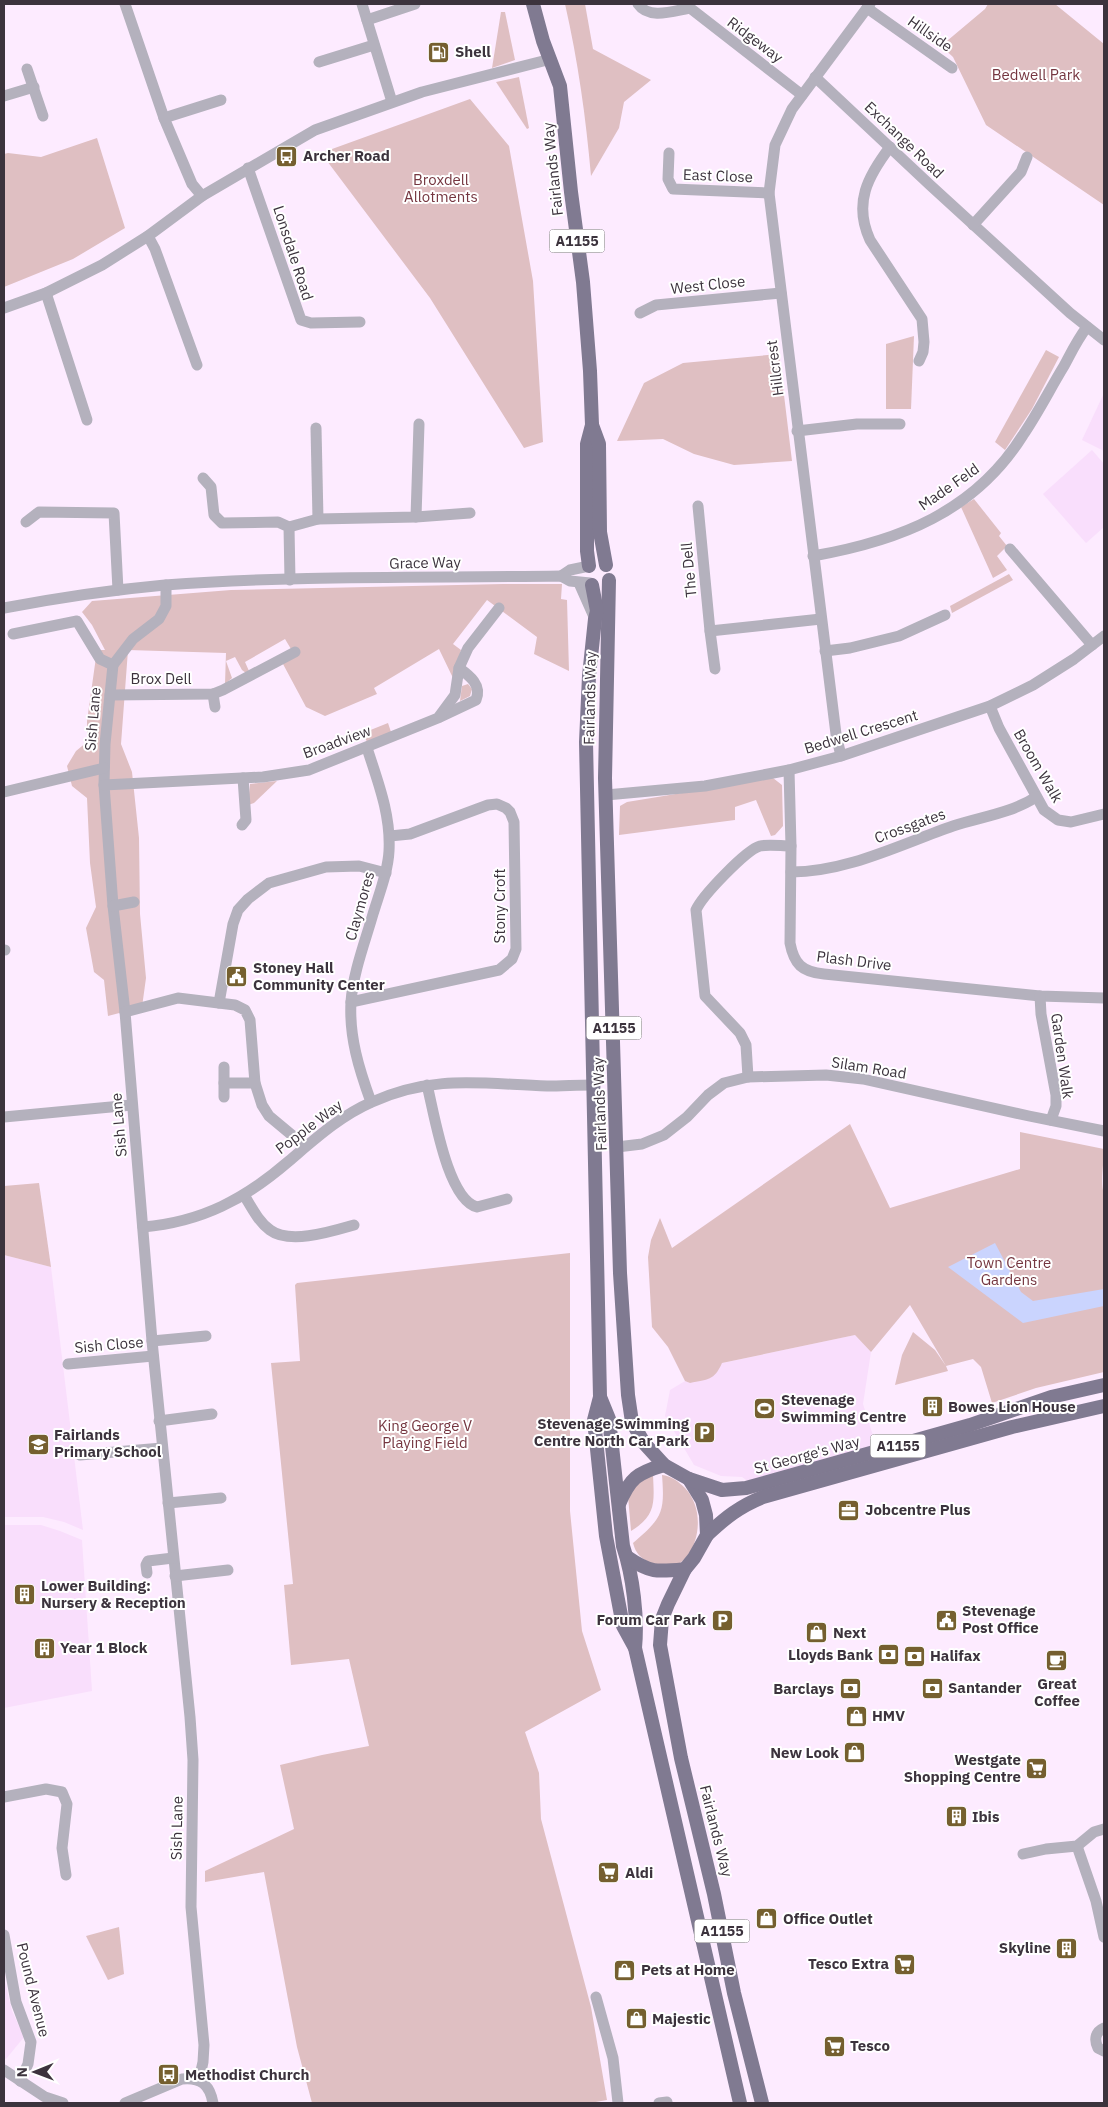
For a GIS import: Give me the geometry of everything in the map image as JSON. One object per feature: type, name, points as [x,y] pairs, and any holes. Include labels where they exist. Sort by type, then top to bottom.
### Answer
[{"type":"main road","name":"Fairlands Way","points":[[533,4],[543,41],[560,86],[583,282],[590,371],[592,425],[587,444],[587,551],[589,566],[587,584],[598,611],[595,619],[589,676],[586,742],[600,1397],[594,1420],[606,1536],[623,1626],[635,1648],[740,2103]]},
{"type":"main road","name":"Fairlands Way","points":[[592,425],[599,444],[600,532],[609,580],[605,739],[606,795],[620,1273],[628,1395],[632,1422],[644,1444],[664,1465],[689,1479],[702,1500],[706,1516],[707,1535],[694,1558],[684,1569],[662,1619],[660,1646],[682,1758],[714,1894],[734,1993],[762,2103]]},
{"type":"main road","points":[[589,566],[596,563],[606,565]]},
{"type":"main road","points":[[587,584],[603,584],[609,580]]},
{"type":"main road","name":"St George's Way","points":[[689,1479],[722,1490],[746,1488],[970,1425],[1051,1397],[1104,1385]]},
{"type":"main road","name":"Fairlands Way","points":[[600,1397],[609,1419],[623,1546],[637,1626],[635,1648]]},
{"type":"main road","name":"St George's Way","points":[[707,1535],[729,1514],[763,1497],[1012,1427],[1104,1406]]},
{"type":"main road","points":[[618,1506],[632,1480],[640,1472],[664,1465]]},
{"type":"main road","points":[[626,1557],[648,1570],[663,1572],[684,1569]]},
{"type":"street","points":[[125,4],[164,118],[192,184],[202,196]]},
{"type":"street","points":[[362,4],[392,102]]},
{"type":"street","points":[[367,20],[415,4]]},
{"type":"street","name":"Ridgeway","points":[[638,4],[641,8],[654,14],[688,6],[802,95]]},
{"type":"street","name":"Hillcrest","points":[[841,756],[836,734],[825,651],[768,193],[775,145],[783,126],[802,95],[868,6]]},
{"type":"street","name":"Hillside","points":[[868,6],[952,68]]},
{"type":"street","points":[[319,62],[374,45]]},
{"type":"street","points":[[4,308],[46,292],[102,265],[148,236],[202,196],[315,130],[422,92],[551,59]]},
{"type":"street","points":[[27,69],[43,116]]},
{"type":"street","name":"Exchange Road","points":[[815,77],[973,225],[1104,340]]},
{"type":"street","points":[[4,96],[34,87]]},
{"type":"street","points":[[164,118],[222,100]]},
{"type":"street","points":[[890,147],[874,168],[869,179],[862,205],[863,218],[870,240],[922,319],[924,342],[920,361]]},
{"type":"street","name":"East Close","points":[[669,153],[668,178],[673,189],[768,193]]},
{"type":"street","points":[[973,225],[1021,172],[1027,157]]},
{"type":"street","name":"Lonsdale Road","points":[[248,168],[301,320],[311,323],[360,322]]},
{"type":"street","points":[[148,236],[155,249],[197,365]]},
{"type":"street","points":[[46,292],[87,420]]},
{"type":"street","name":"West Close","points":[[640,313],[656,305],[781,293]]},
{"type":"street","name":"Made Feld","points":[[813,556],[884,540],[904,533],[943,513],[972,493],[994,473],[1010,454],[1040,408],[1077,340],[1087,327]]},
{"type":"street","points":[[416,517],[418,424]]},
{"type":"street","points":[[797,431],[857,424],[900,424]]},
{"type":"street","points":[[316,428],[318,519]]},
{"type":"street","points":[[203,478],[211,487],[214,515],[222,523],[278,522],[289,527],[318,519],[416,517],[470,513]]},
{"type":"street","name":"The Dell","points":[[698,506],[714,669]]},
{"type":"street","points":[[26,522],[39,512],[114,513],[118,590]]},
{"type":"street","points":[[289,527],[290,580]]},
{"type":"street","points":[[1010,549],[1092,645]]},
{"type":"street","name":"Grace Way","points":[[561,576],[575,568],[589,566]]},
{"type":"street","name":"Grace Way","points":[[4,608],[66,596],[166,585],[290,580],[561,576],[587,584]]},
{"type":"street","points":[[13,634],[77,621],[100,659],[113,665],[133,638],[159,619],[166,606],[166,585]]},
{"type":"street","points":[[438,718],[455,695],[459,668],[468,648],[500,608]]},
{"type":"street","points":[[825,651],[850,648],[899,636],[945,615]]},
{"type":"street","points":[[710,631],[821,619]]},
{"type":"street","name":"Bedwell Crescent","points":[[606,795],[674,790],[788,770],[841,756],[990,706],[1033,685],[1104,636]]},
{"type":"street","name":"Brox Dell","points":[[110,694],[213,694],[295,652]]},
{"type":"street","name":"Sish Lane","points":[[113,665],[104,785],[159,1422],[193,1760],[191,1906],[204,2045],[199,2080]]},
{"type":"street","name":"Broadview","points":[[104,785],[243,778],[283,775],[309,770],[367,748],[476,700],[479,693],[476,684],[459,668]]},
{"type":"street","points":[[236,670],[241,681]]},
{"type":"street","name":"Brox Dell","points":[[213,694],[215,706]]},
{"type":"street","name":"Broom Walk","points":[[990,706],[1044,810],[1051,816],[1063,821],[1078,821],[1104,814]]},
{"type":"street","name":"Claymores","points":[[367,748],[385,805],[390,836],[386,873],[356,972],[351,1002],[353,1042],[357,1063],[371,1102]]},
{"type":"street","points":[[4,792],[104,768]]},
{"type":"street","name":"Plash Drive","points":[[788,770],[791,846],[790,943],[792,956],[800,966],[806,970],[824,974],[1040,996],[1104,998]]},
{"type":"street","points":[[242,825],[246,820],[243,778]]},
{"type":"street","name":"Crossgates","points":[[791,872],[834,867],[877,854],[954,826],[1018,807],[1036,797]]},
{"type":"street","name":"Stony Croft","points":[[351,1002],[499,970],[512,960],[516,949],[514,822],[510,812],[502,806],[488,805],[410,834],[390,836]]},
{"type":"street","points":[[748,1076],[746,1046],[740,1033],[705,996],[696,910],[703,898],[750,851],[762,846],[791,846]]},
{"type":"street","points":[[219,1003],[233,924],[238,910],[248,899],[269,883],[326,868],[359,866],[386,873]]},
{"type":"street","points":[[113,906],[130,899]]},
{"type":"street","name":"Garden Walk","points":[[1040,996],[1041,1014],[1056,1095],[1056,1106],[1051,1120]]},
{"type":"street","points":[[125,1012],[172,998],[242,1007],[250,1020],[258,1097],[269,1116],[305,1146]]},
{"type":"street","points":[[224,1067],[224,1097]]},
{"type":"street","name":"Silam Road","points":[[617,1146],[642,1144],[664,1135],[724,1083],[748,1076],[826,1075],[864,1079],[1104,1131]]},
{"type":"street","name":"Popple Way","points":[[143,1227],[169,1224],[200,1216],[244,1195],[342,1118],[371,1102],[401,1091],[427,1085],[477,1081],[547,1086],[592,1085]]},
{"type":"street","points":[[224,1083],[255,1082]]},
{"type":"street","points":[[427,1085],[440,1144],[462,1199],[477,1208],[507,1199]]},
{"type":"street","points":[[4,1117],[132,1105]]},
{"type":"street","points":[[244,1195],[258,1218],[278,1235],[289,1237],[327,1232],[354,1225]]},
{"type":"street","points":[[152,1341],[206,1336]]},
{"type":"street","name":"Sish Close","points":[[68,1364],[153,1356]]},
{"type":"street","points":[[159,1422],[212,1414]]},
{"type":"street","points":[[80,1455],[162,1448]]},
{"type":"street","points":[[168,1503],[221,1498]]},
{"type":"street","points":[[147,1573],[146,1565],[148,1561],[173,1558]]},
{"type":"street","points":[[175,1576],[228,1570]]},
{"type":"street","points":[[4,1797],[46,1789],[62,1792],[66,1804],[62,1848],[66,1875]]},
{"type":"street","points":[[1023,1854],[1046,1849],[1077,1846],[1094,1832],[1104,1828]]},
{"type":"street","points":[[1077,1846],[1084,1862],[1103,1923],[1104,1937]]},
{"type":"street","name":"Pound Avenue","points":[[4,1936],[16,2002],[31,2042],[28,2064],[20,2081]]},
{"type":"street","points":[[596,1997],[613,2058],[618,2103]]},
{"type":"street","points":[[1104,2028],[1098,2033],[1096,2038],[1098,2048],[1104,2052]]},
{"type":"street","points":[[4,2070],[44,2100],[63,2103]]},
{"type":"street","points":[[125,2103],[182,2079],[199,2080],[210,2090],[212,2103]]},
{"type":"shaded area","points":[[1104,393],[1104,451],[1082,440]]},
{"type":"shaded area","points":[[1092,450],[1104,464],[1104,527],[1086,543],[1043,494]]},
{"type":"shaded area","name":"Fairlands Primary School","points":[[4,1255],[51,1267],[83,1530],[64,1522],[43,1517],[4,1517]]},
{"type":"shaded area","points":[[855,1335],[871,1352],[863,1404],[876,1445],[749,1482],[742,1477],[721,1476],[694,1465],[665,1416],[670,1390],[685,1381],[690,1383],[722,1363]]},
{"type":"shaded area","points":[[4,1525],[41,1525],[82,1540],[92,1691],[4,1708]]},
{"type":"shaded area","points":[[4,1978],[12,2011],[24,2037],[6,2059],[4,2058]]},
{"type":"green space","points":[[565,4],[585,4],[593,49],[651,80],[624,102],[619,128],[591,176],[581,90]]},
{"type":"green space","name":"Bedwell Park","points":[[988,4],[1055,4],[1104,44],[1104,205],[986,125],[953,57],[941,46],[985,9]]},
{"type":"green space","points":[[501,12],[505,12],[515,60],[492,68]]},
{"type":"green space","points":[[519,77],[529,128],[527,129],[496,82]]},
{"type":"green space","name":"Broxdell Allotments","points":[[470,99],[509,146],[533,281],[543,442],[524,448],[430,298],[321,153]]},
{"type":"green space","points":[[97,138],[125,228],[73,259],[4,287],[4,154],[41,157]]},
{"type":"green space","points":[[914,336],[911,409],[886,409],[886,344]]},
{"type":"green space","points":[[1046,350],[1059,357],[1032,409],[1005,450],[995,442]]},
{"type":"green space","points":[[779,354],[792,461],[734,465],[694,454],[663,439],[617,441],[644,383],[683,363]]},
{"type":"green space","points":[[974,499],[1001,533],[999,536],[1007,546],[997,556],[1007,570],[993,578],[961,507]]},
{"type":"green space","points":[[1009,574],[1013,580],[952,613],[950,606]]},
{"type":"green space","points":[[562,584],[561,599],[567,600],[569,671],[534,654],[537,637],[487,600],[453,644],[461,650],[453,678],[439,649],[374,688],[377,694],[325,716],[306,707],[283,664],[291,649],[285,639],[245,662],[249,671],[246,673],[242,670],[235,657],[226,661],[232,678],[225,684],[226,653],[128,650],[121,744],[132,772],[139,838],[140,914],[146,978],[142,1007],[108,1016],[104,980],[94,972],[86,928],[96,907],[90,863],[87,798],[72,786],[67,766],[76,751],[87,742],[87,721],[97,650],[105,650],[92,625],[82,612],[92,601],[231,590]]},
{"type":"green space","points":[[468,684],[472,689],[470,696],[460,701],[462,686]]},
{"type":"green space","points":[[388,723],[391,732],[367,742],[363,733]]},
{"type":"green space","points":[[773,778],[782,785],[783,826],[775,835],[771,836],[756,800],[735,807],[735,820],[619,835],[620,806],[627,802]]},
{"type":"green space","points":[[277,781],[254,803],[248,805],[250,784]]},
{"type":"green space","name":"Town Centre Gardens","points":[[850,1124],[890,1208],[1020,1169],[1020,1132],[1104,1149],[1102,1178],[1104,1194],[1104,1372],[1036,1388],[992,1403],[981,1367],[973,1359],[946,1366],[910,1305],[871,1352],[855,1335],[722,1363],[716,1373],[706,1380],[690,1383],[685,1381],[668,1347],[652,1327],[648,1257],[651,1240],[660,1218],[672,1248]]},
{"type":"green space","points":[[39,1183],[51,1267],[4,1255],[4,1186]]},
{"type":"green space","name":"King George V Playing Field","points":[[570,1253],[570,1511],[582,1631],[601,1690],[525,1732],[539,1773],[541,1819],[591,2007],[607,2100],[590,2103],[312,2103],[297,2047],[264,1872],[205,1882],[205,1871],[294,1829],[280,1765],[369,1746],[349,1659],[291,1665],[284,1585],[293,1584],[271,1363],[300,1361],[295,1285],[297,1283]]},
{"type":"green space","points":[[913,1332],[935,1350],[948,1371],[895,1385],[902,1355]]},
{"type":"green space","points":[[653,1474],[654,1492],[650,1513],[646,1519],[631,1531],[628,1496],[635,1484]]},
{"type":"green space","points":[[662,1475],[674,1479],[685,1488],[694,1501],[698,1516],[697,1532],[693,1546],[686,1558],[676,1565],[664,1568],[650,1563],[641,1557],[633,1543],[656,1521],[660,1514],[663,1498]]},
{"type":"green space","points":[[119,1927],[124,1974],[108,1980],[86,1936]]},
{"type":"water","points":[[995,1243],[1021,1292],[1033,1301],[1104,1289],[1104,1306],[1023,1323],[948,1267]]},
{"type":"place","name":"Shell","points":[[439,52]]},
{"type":"place","name":"Archer Road","points":[[287,156]]},
{"type":"place","name":"Stoney Hall Community Center","points":[[237,977]]},
{"type":"place","name":"Bowes Lion House","points":[[932,1407]]},
{"type":"place","name":"Stevenage Swimming Centre","points":[[765,1409]]},
{"type":"place","name":"Stevenage Swimming Centre North Car Park","points":[[705,1433]]},
{"type":"place","name":"Fairlands Primary School","points":[[38,1444]]},
{"type":"place","name":"Jobcentre Plus","points":[[849,1510]]},
{"type":"place","name":"Lower Building: Nursery & Reception","points":[[25,1595]]},
{"type":"place","name":"Forum Car Park","points":[[722,1620]]},
{"type":"place","name":"Stevenage Post Office","points":[[946,1620]]},
{"type":"place","name":"Next","points":[[817,1633]]},
{"type":"place","name":"Year 1 Block","points":[[44,1648]]},
{"type":"place","name":"Lloyds Bank","points":[[889,1655]]},
{"type":"place","name":"Halifax","points":[[914,1656]]},
{"type":"place","name":"Great Coffee","points":[[1057,1661]]},
{"type":"place","name":"Santander","points":[[932,1688]]},
{"type":"place","name":"Barclays","points":[[850,1689]]},
{"type":"place","name":"HMV","points":[[856,1716]]},
{"type":"place","name":"New Look","points":[[855,1753]]},
{"type":"place","name":"Westgate Shopping Centre","points":[[1037,1769]]},
{"type":"place","name":"Ibis","points":[[956,1817]]},
{"type":"place","name":"Aldi","points":[[609,1873]]},
{"type":"place","name":"Office Outlet","points":[[767,1919]]},
{"type":"place","name":"Skyline","points":[[1067,1948]]},
{"type":"place","name":"Tesco Extra","points":[[905,1964]]},
{"type":"place","name":"Pets at Home","points":[[625,1970]]},
{"type":"place","name":"Majestic","points":[[636,2019]]},
{"type":"place","name":"Tesco","points":[[834,2046]]},
{"type":"place","name":"Methodist Church","points":[[169,2075]]}]
